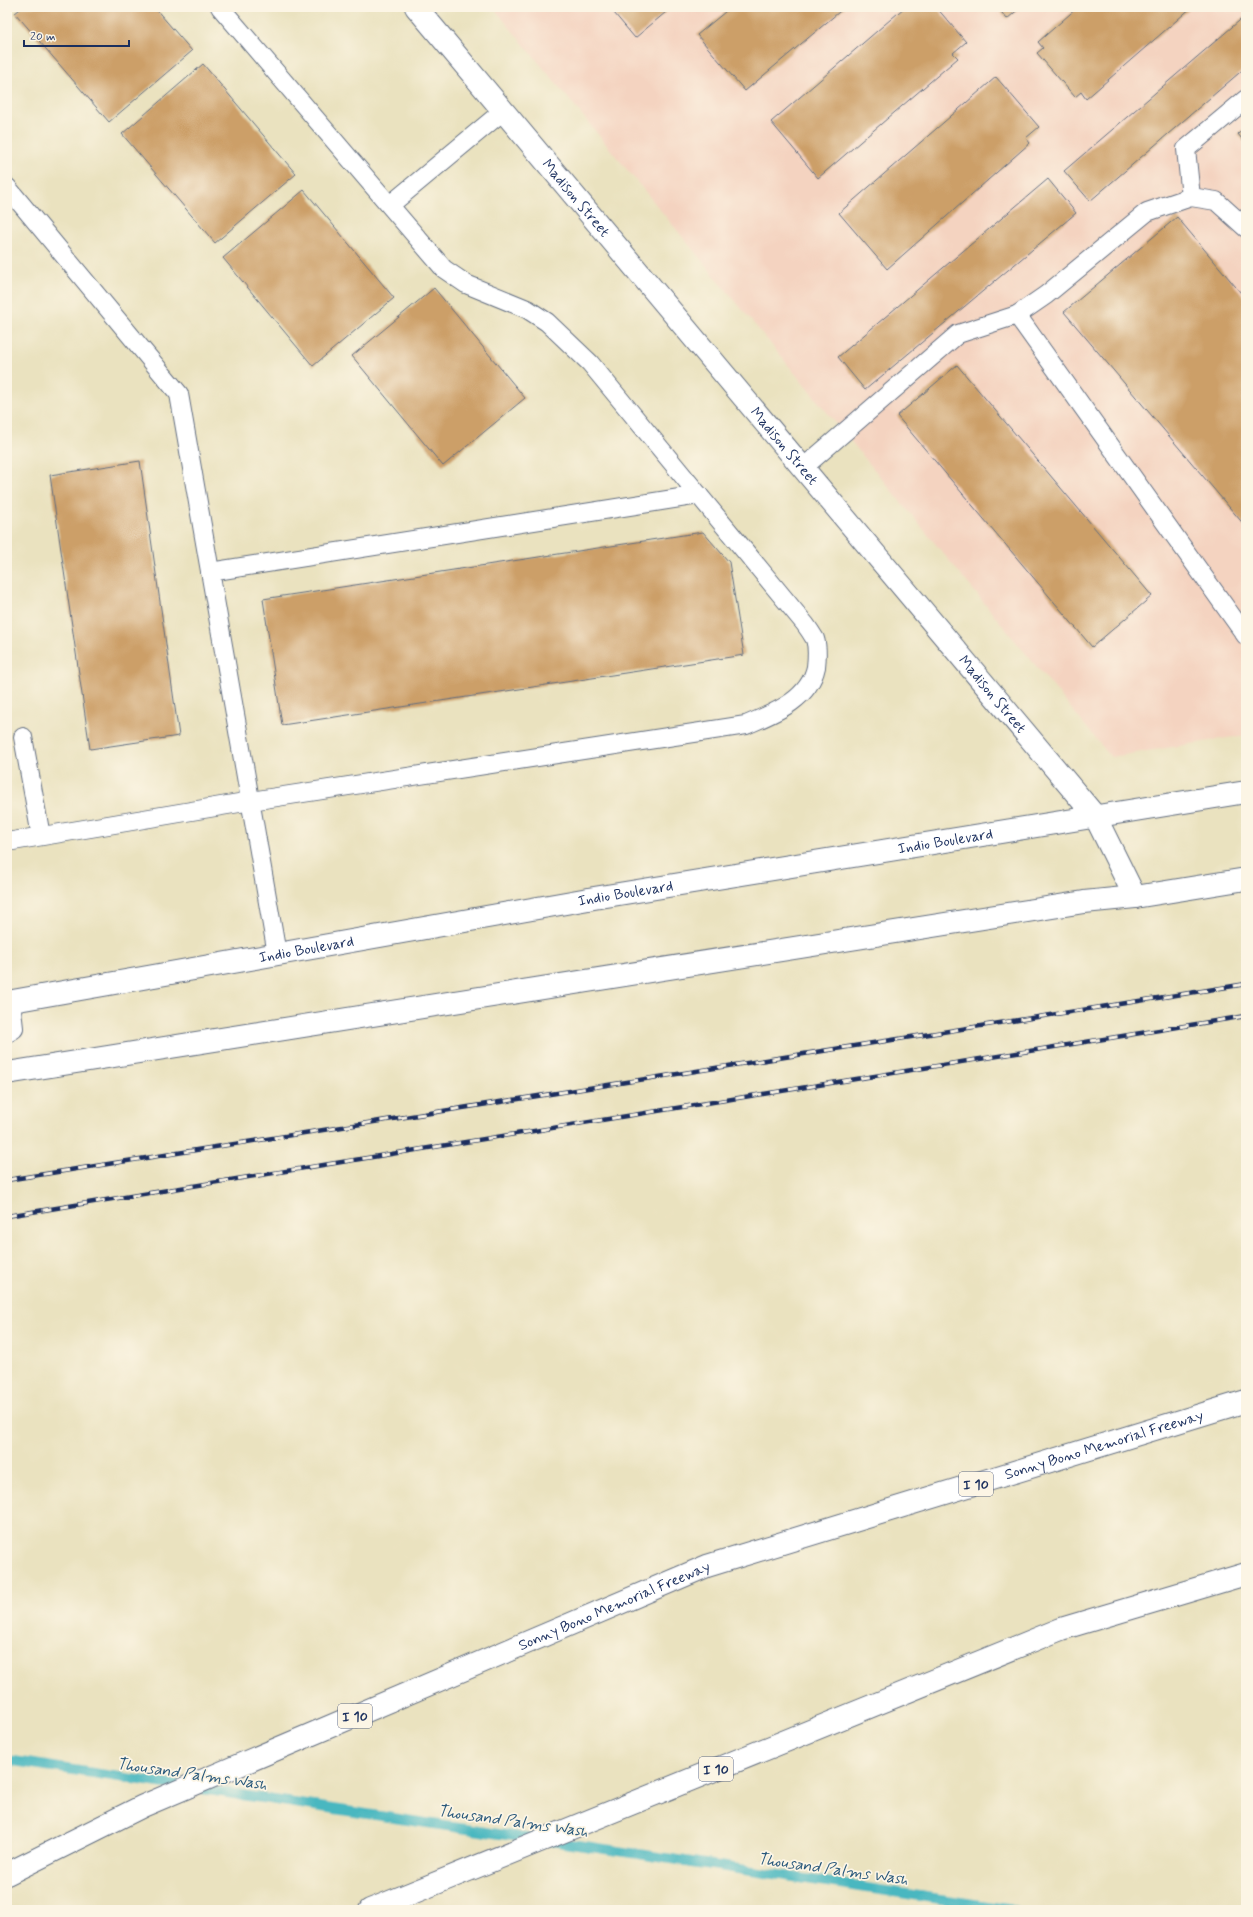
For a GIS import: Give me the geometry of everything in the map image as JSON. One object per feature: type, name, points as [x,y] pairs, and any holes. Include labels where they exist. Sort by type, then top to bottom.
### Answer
[{"type":"main road","name":"Madison Street","points":[[416,7],[1096,816],[1136,897]]},
{"type":"main road","name":"Indio Boulevard","points":[[8,1002],[594,898],[1246,792]]},
{"type":"main road","points":[[7,1073],[1084,902],[1136,897],[1246,879]]},
{"type":"main road","points":[[7,1031],[12,1028],[8,1002]]},
{"type":"main road","name":"Sonny Bono Memorial Freeway","points":[[7,1874],[143,1806],[707,1566],[1246,1401]]},
{"type":"main road","name":"I 10","points":[[370,1910],[1062,1629],[1246,1574]]},
{"type":"lane","points":[[7,842],[251,801],[746,725],[788,706],[802,693],[814,677],[818,656],[815,639],[590,363],[547,322],[527,309],[466,284],[444,269],[220,7]]},
{"type":"lane","points":[[1191,197],[1186,149],[1246,99]]},
{"type":"lane","points":[[390,205],[503,111]]},
{"type":"lane","points":[[7,187],[179,394],[277,954]]},
{"type":"lane","points":[[804,467],[958,334],[1017,314],[1046,295],[1147,212],[1191,197],[1216,201],[1246,228]]},
{"type":"lane","points":[[1017,314],[1246,636]]},
{"type":"lane","points":[[210,572],[699,495]]},
{"type":"lane","points":[[23,737],[41,836]]},
{"type":"shaded area","points":[[493,7],[1246,7],[1246,735],[1111,757]]},
{"type":"building","points":[[23,7],[154,7],[192,51],[109,122],[15,13]]},
{"type":"building","points":[[609,7],[672,7],[635,38]]},
{"type":"building","points":[[731,7],[845,7],[745,91],[697,35]]},
{"type":"building","points":[[905,7],[936,7],[966,42],[953,53],[958,58],[818,178],[771,122]]},
{"type":"building","points":[[997,7],[1021,7],[1007,19]]},
{"type":"building","points":[[1078,7],[1192,7],[1086,99],[1081,92],[1075,97],[1037,53],[1043,48],[1038,42]]},
{"type":"building","points":[[1246,15],[1246,67],[1090,201],[1064,171]]},
{"type":"building","points":[[203,64],[296,174],[215,243],[122,134]]},
{"type":"building","points":[[996,77],[1039,127],[1026,138],[1030,143],[887,269],[839,213]]},
{"type":"building","points":[[1246,127],[1246,144],[1238,134]]},
{"type":"building","points":[[1048,179],[1076,213],[865,390],[838,357]]},
{"type":"building","points":[[304,190],[394,298],[313,366],[223,258]]},
{"type":"building","points":[[1177,217],[1246,299],[1246,527],[1064,312]]},
{"type":"building","points":[[434,288],[525,398],[443,466],[352,356]]},
{"type":"building","points":[[957,365],[1152,596],[1092,647],[897,416]]},
{"type":"building","points":[[140,461],[179,736],[90,749],[50,475]]},
{"type":"building","points":[[703,532],[729,562],[744,655],[282,725],[263,599]]},
{"type":"waterway","name":"Thousand Palms Wash","points":[[7,1760],[179,1786]]},
{"type":"waterway","name":"Thousand Palms Wash","points":[[195,1788],[533,1839]]},
{"type":"waterway","name":"Thousand Palms Wash","points":[[551,1841],[1014,1910]]},
{"type":"railway","points":[[7,1180],[1246,984]]},
{"type":"railway","points":[[7,1216],[1246,1016]]}]
